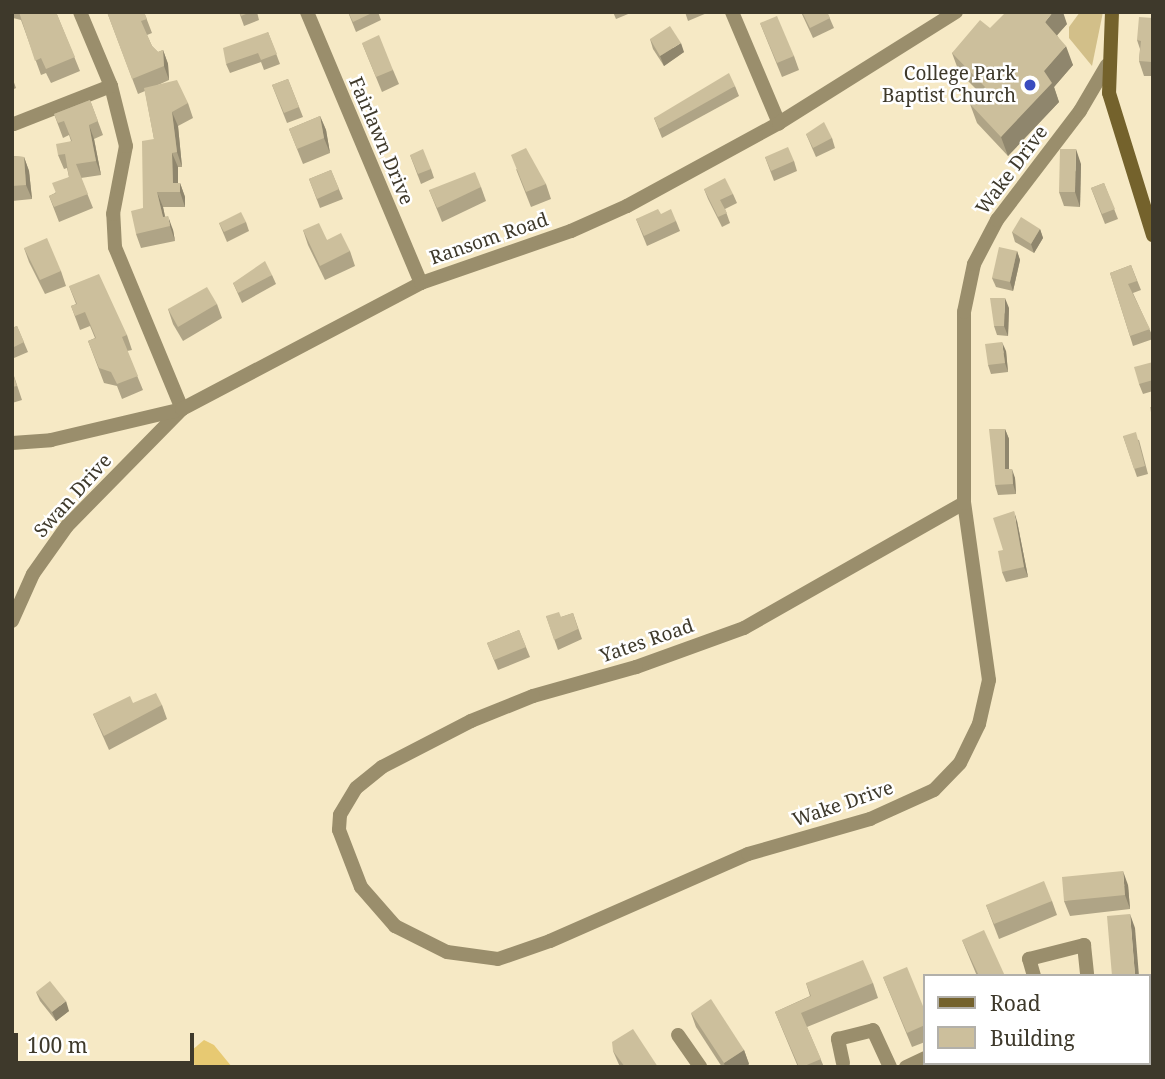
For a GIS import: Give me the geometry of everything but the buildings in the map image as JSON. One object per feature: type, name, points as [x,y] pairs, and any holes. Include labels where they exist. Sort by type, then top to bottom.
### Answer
[{"type":"main road","points":[[1112,12],[1107,65],[1112,110],[1153,235]]},
{"type":"street","points":[[80,12],[111,86],[126,146],[113,214],[115,247],[182,409]]},
{"type":"street","name":"Fairlawn Drive","points":[[307,12],[421,283]]},
{"type":"street","points":[[732,12],[779,123]]},
{"type":"street","name":"Ransom Road","points":[[12,443],[51,440],[182,409],[421,283],[615,211],[779,123],[955,12]]},
{"type":"street","name":"Wake Drive","points":[[345,807],[339,830],[361,887],[395,926],[447,952],[498,959],[748,854],[870,819],[934,790],[960,762],[976,730],[989,680],[964,503],[964,312],[974,264],[996,220],[1080,111],[1107,65]]},
{"type":"street","points":[[14,124],[111,86]]},
{"type":"street","name":"Swan Drive","points":[[12,621],[33,574],[67,526],[182,409]]},
{"type":"street","name":"Yates Road","points":[[345,807],[356,788],[383,766],[471,721],[744,628],[964,503]]},
{"type":"street","points":[[1034,974],[1030,959],[1084,945],[1087,974]]},
{"type":"street","points":[[843,1063],[838,1039],[873,1030],[890,1067]]},
{"type":"street","points":[[678,1035],[700,1067]]},
{"type":"street","points":[[906,1067],[923,1059]]},
{"type":"shaded area","points":[[1080,12],[1103,12],[1092,66],[1069,38],[1069,27]]},
{"type":"shaded area","points":[[204,1040],[214,1045],[232,1067],[195,1067],[191,1051]]},
{"type":"place","name":"College Park Baptist Church","points":[[1030,85]]}]
